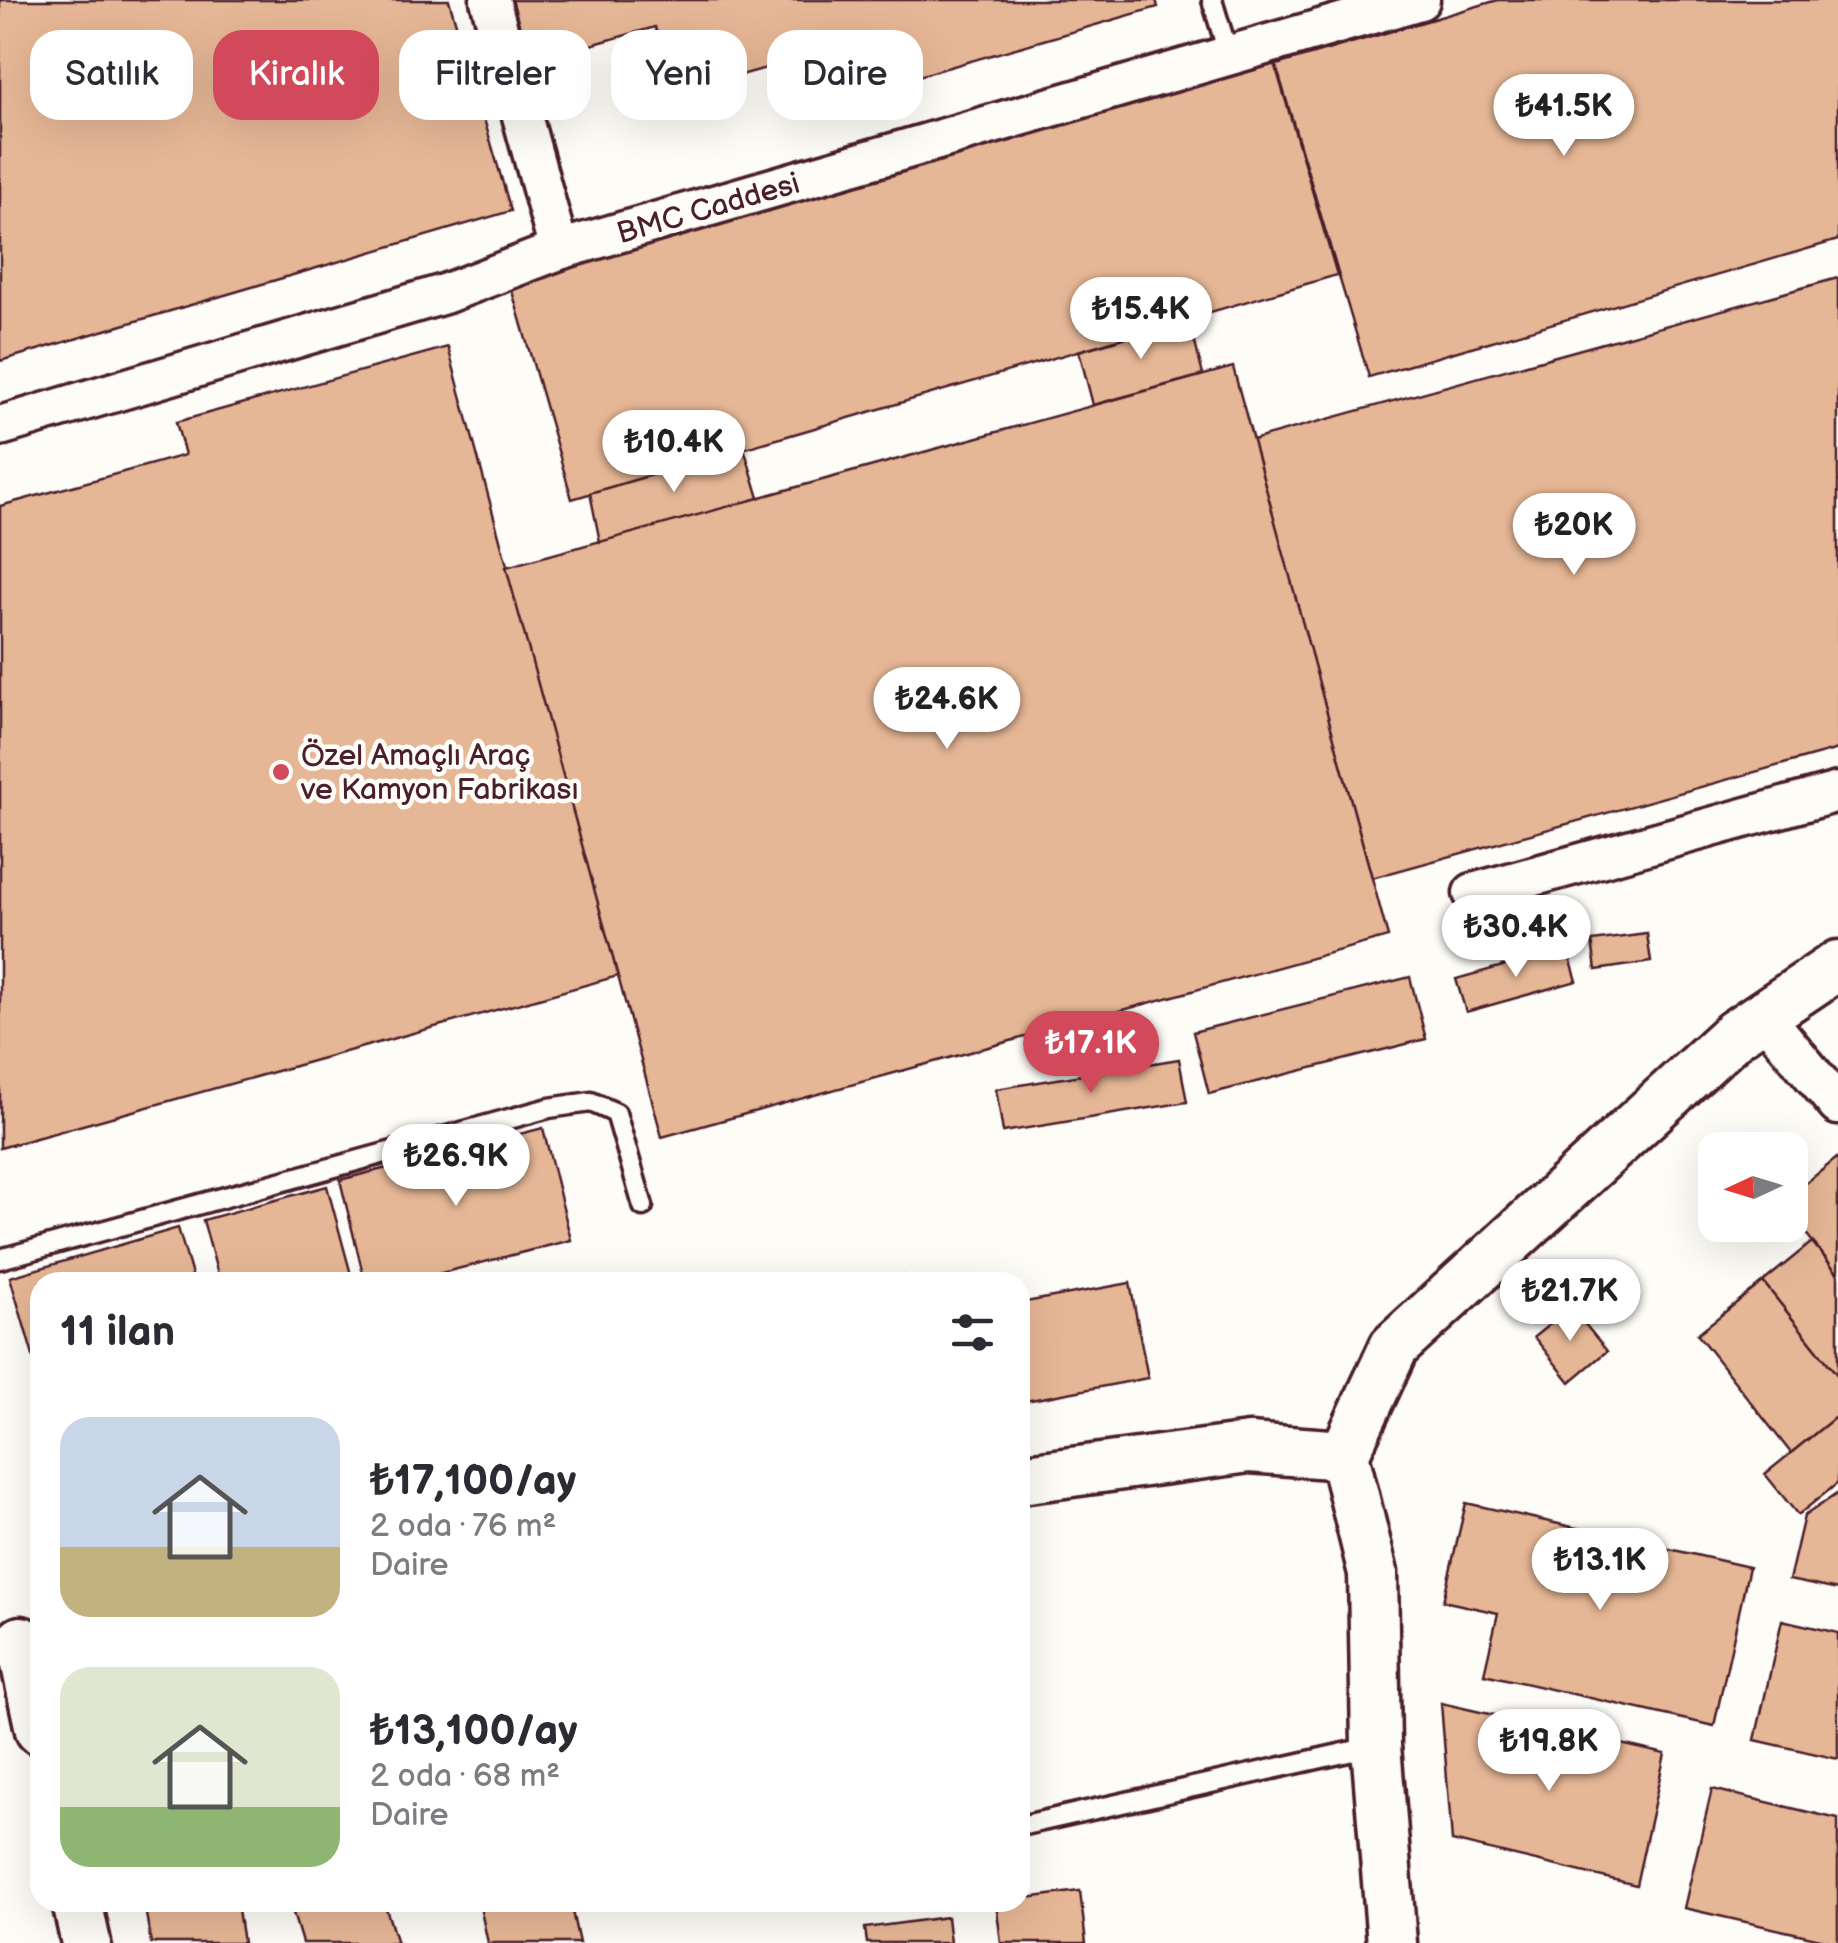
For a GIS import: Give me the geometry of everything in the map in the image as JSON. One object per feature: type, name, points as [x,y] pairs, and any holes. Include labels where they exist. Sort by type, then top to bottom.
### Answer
[{"type":"street","points":[[490,0],[559,250]]},
{"type":"street","name":"BMC Caddesi","points":[[0,426],[444,294],[559,250],[1420,0]]},
{"type":"street","points":[[1473,894],[1838,792]]},
{"type":"street","points":[[1392,1943],[1376,1746],[1373,1573],[1344,1456],[1394,1347],[1735,1034],[1838,964]]},
{"type":"street","points":[[1763,1015],[1838,1105]]},
{"type":"street","points":[[1030,1478],[1250,1448],[1344,1456]]},
{"type":"street","points":[[20,1641],[30,1686]]},
{"type":"street","points":[[79,1912],[86,1943]]},
{"type":"lane","points":[[1212,0],[1229,56]]},
{"type":"lane","points":[[0,1259],[549,1108],[592,1102],[616,1113],[643,1206]]},
{"type":"lane","points":[[1030,1824],[1376,1746]]},
{"type":"building","points":[[0,0],[449,0],[458,30],[399,30],[399,120],[484,120],[511,211],[0,361]]},
{"type":"building","points":[[512,0],[1156,0],[1158,7],[923,75],[923,30],[767,30],[767,68],[747,73],[747,30],[611,30],[611,39],[591,45],[591,30],[521,30]]},
{"type":"building","points":[[1498,0],[1838,0],[1838,240],[1369,377],[1276,65]]},
{"type":"building","points":[[1274,61],[1337,275],[572,499],[510,284]]},
{"type":"building","points":[[1838,278],[1838,749],[1372,878],[1252,440]]},
{"type":"building","points":[[1189,319],[1203,375],[1093,405],[1079,351]]},
{"type":"building","name":"Özel Amaçlı Araç ve Kamyon Fabrikası","points":[[448,347],[618,976],[0,1148],[0,506],[185,455],[176,422]]},
{"type":"building","points":[[1233,367],[1388,937],[662,1137],[506,567]]},
{"type":"building","points":[[744,448],[759,498],[600,542],[590,493]]},
{"type":"building","points":[[1647,934],[1651,962],[1596,970],[1592,941]]},
{"type":"building","points":[[1567,948],[1577,981],[1466,1012],[1456,979]]},
{"type":"building","points":[[1410,977],[1426,1039],[1209,1094],[1193,1032]]},
{"type":"building","points":[[1179,1059],[1187,1102],[1003,1132],[996,1089]]},
{"type":"building","points":[[543,1128],[571,1240],[445,1272],[363,1272],[340,1180]]},
{"type":"building","points":[[1837,1158],[1838,1274],[1808,1236],[1808,1181]]},
{"type":"building","points":[[327,1186],[350,1272],[217,1272],[203,1220]]},
{"type":"building","points":[[178,1228],[191,1272],[30,1272],[30,1346],[10,1277]]},
{"type":"building","points":[[1812,1242],[1838,1274],[1838,1376],[1763,1282]]},
{"type":"building","points":[[1763,1282],[1838,1376],[1838,1415],[1791,1453],[1697,1334]]},
{"type":"building","points":[[1130,1283],[1148,1378],[1030,1400],[1030,1301]]},
{"type":"building","points":[[1571,1307],[1607,1351],[1570,1382],[1534,1337]]},
{"type":"building","points":[[1838,1415],[1838,1483],[1798,1515],[1765,1474]]},
{"type":"building","points":[[1838,1493],[1838,1590],[1789,1580],[1804,1516]]},
{"type":"building","points":[[1466,1503],[1749,1567],[1714,1726],[1484,1674],[1498,1613],[1443,1601]]},
{"type":"building","points":[[1782,1620],[1838,1633],[1838,1759],[1755,1740]]},
{"type":"building","points":[[1441,1703],[1665,1754],[1636,1885],[1452,1841]]},
{"type":"building","points":[[1712,1789],[1838,1819],[1838,1943],[1684,1908]]},
{"type":"building","points":[[1080,1891],[1086,1943],[1001,1943],[997,1912],[1030,1912],[1030,1898]]},
{"type":"building","points":[[146,1912],[238,1912],[243,1943],[151,1943]]},
{"type":"building","points":[[387,1912],[397,1943],[302,1943],[293,1913]]},
{"type":"building","points":[[481,1912],[572,1912],[579,1943],[488,1943]]},
{"type":"building","points":[[947,1917],[950,1943],[867,1943],[865,1928]]},
{"type":"place","name":"Özel Amaçlı Araç ve Kamyon Fabrikası","points":[[281,772]]}]
